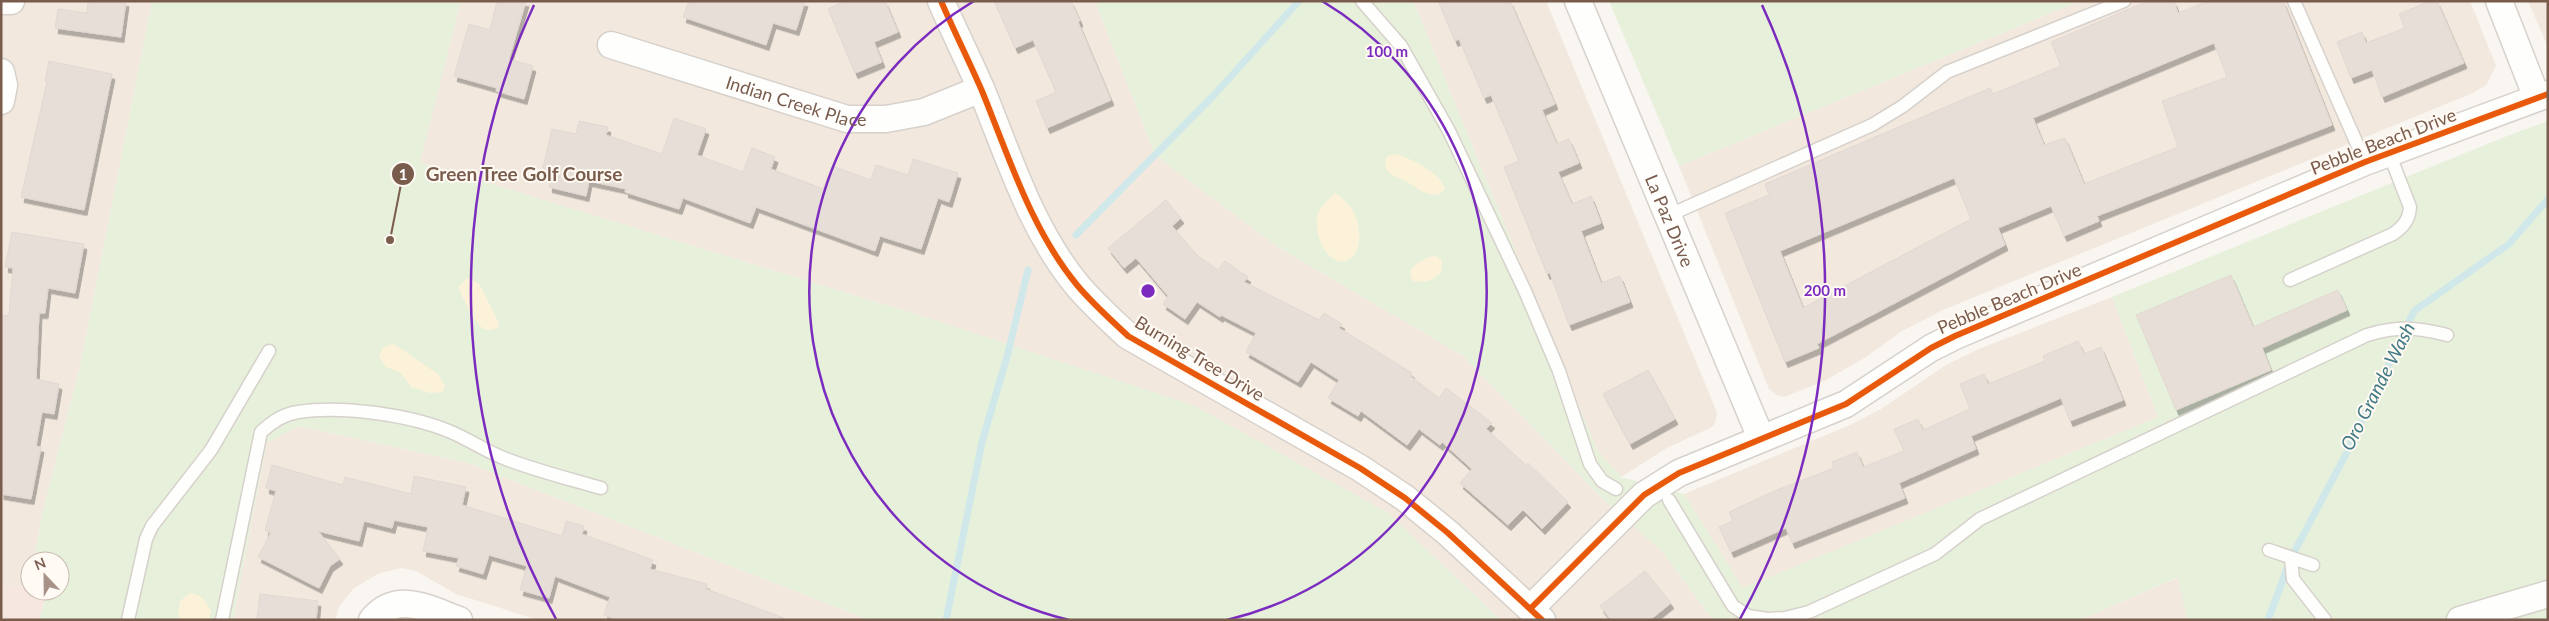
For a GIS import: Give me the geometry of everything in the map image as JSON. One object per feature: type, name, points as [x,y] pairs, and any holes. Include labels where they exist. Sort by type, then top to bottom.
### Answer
[{"type":"street","points":[[3,1],[11,1]]},
{"type":"street","name":"Burning Tree Drive","points":[[941,1],[981,89],[1023,195],[1047,243],[1076,285],[1100,310],[1128,336],[1360,468],[1405,498],[1448,533],[1536,614]]},
{"type":"street","name":"La Paz Drive","points":[[1578,1],[1761,438]]},
{"type":"street","points":[[2499,1],[2542,96]]},
{"type":"street","name":"Indian Creek Place","points":[[611,45],[848,119],[886,119],[924,112],[981,89]]},
{"type":"street","points":[[1,72],[4,85],[1,101]]},
{"type":"street","name":"Pebble Beach Drive","points":[[1536,614],[1644,495],[1679,473],[1846,404],[1931,348],[1956,336],[2377,158],[2542,96]]},
{"type":"street","points":[[2460,620],[2548,594]]},
{"type":"street","points":[[372,620],[388,606],[409,603],[459,620]]},
{"type":"lane","points":[[1362,1],[1406,53],[1449,131],[1525,291],[1559,371],[1590,464],[1602,481],[1616,489]]},
{"type":"lane","points":[[1667,216],[1872,125],[1904,106],[1947,72],[2124,1]]},
{"type":"lane","points":[[2290,280],[2393,234],[2404,226],[2410,216],[2410,207],[2377,158],[2294,1]]},
{"type":"lane","points":[[1668,500],[1733,606],[1748,616],[1767,619],[1785,618],[1809,612],[1935,554],[1980,519],[2367,334],[2390,329],[2418,328],[2447,335]]},
{"type":"lane","points":[[128,620],[146,539],[152,526],[222,436],[269,351]]},
{"type":"lane","points":[[222,620],[261,432],[273,421],[286,416],[298,412],[340,411],[401,416],[450,432],[505,459],[601,488]]},
{"type":"lane","points":[[2269,550],[2313,565]]},
{"type":"lane","points":[[2291,558],[2293,579],[2326,620]]},
{"type":"shaded area","points":[[1,1],[152,1],[80,367],[42,514],[36,551],[20,551],[20,586],[1,585]]},
{"type":"shaded area","points":[[461,1],[1095,1],[1155,155],[1281,249],[1462,355],[1605,501],[1661,550],[1713,620],[1501,620],[1388,513],[928,318],[419,162]]},
{"type":"shaded area","points":[[1413,1],[1546,1],[1714,405],[1717,414],[1714,425],[1710,428],[1667,448],[1621,477],[1597,450]]},
{"type":"shaded area","points":[[2080,1],[2470,1],[2496,66],[2486,85],[2473,93],[1943,310],[1902,331],[1863,359],[1824,381],[1784,397],[1777,395],[1769,389],[1679,166]]},
{"type":"shaded area","points":[[2528,1],[2548,1],[2548,47]]},
{"type":"shaded area","points":[[2112,297],[2158,417],[1742,589],[1684,494],[1850,425],[1881,409],[1946,365],[1979,349]]},
{"type":"shaded area","points":[[299,426],[468,463],[869,620],[538,620],[456,594],[416,571],[402,568],[380,573],[354,588],[340,605],[335,620],[233,620],[267,442]]},
{"type":"shaded area","points":[[2179,577],[2187,620],[2080,620]]},
{"type":"shaded area","points":[[1,585],[20,586],[20,601],[44,601],[39,620],[1,620]]},
{"type":"green space","points":[[152,1],[461,1],[420,162],[928,318],[1193,405],[1388,513],[1501,620],[869,620],[468,463],[299,426],[267,443],[233,620],[39,620],[44,601],[70,601],[70,551],[36,551],[42,514],[80,367]]},
{"type":"green space","points":[[1095,1],[1413,1],[1597,450],[1621,477],[1684,494],[1743,588],[2158,417],[2112,297],[2548,121],[2548,620],[2187,620],[2178,577],[2080,620],[1713,620],[1661,550],[1605,501],[1462,355],[1281,249],[1155,155]]},
{"type":"green space","points":[[1609,1],[2080,1],[1679,166]]},
{"type":"sand","points":[[1395,154],[1417,162],[1437,177],[1445,189],[1436,195],[1427,194],[1390,173],[1385,165],[1385,160],[1388,156]]},
{"type":"sand","points":[[1335,193],[1346,201],[1352,210],[1359,230],[1356,251],[1347,260],[1341,261],[1331,257],[1326,252],[1320,241],[1317,227],[1319,211]]},
{"type":"sand","points":[[1436,256],[1441,259],[1442,265],[1439,275],[1430,280],[1413,281],[1411,271],[1413,267],[1426,258]]},
{"type":"sand","points":[[470,278],[480,285],[499,323],[497,328],[488,330],[481,327],[467,306],[459,286],[466,279]]},
{"type":"sand","points":[[394,344],[438,374],[445,385],[443,392],[430,393],[411,387],[401,373],[386,367],[379,357],[380,354],[384,347]]},
{"type":"sand","points":[[190,593],[201,596],[205,601],[211,611],[209,620],[181,620],[178,615],[180,601]]},
{"type":"building","points":[[88,1],[126,1],[121,37],[55,28],[58,9],[87,13]]},
{"type":"building","points":[[497,1],[526,1],[509,59],[533,66],[524,99],[496,91],[497,88],[454,76],[469,24],[490,30]]},
{"type":"building","points":[[689,1],[805,1],[796,30],[773,23],[766,45],[683,17]]},
{"type":"building","points":[[845,1],[885,1],[898,32],[874,42],[882,62],[855,73],[828,9]]},
{"type":"building","points":[[994,1],[1071,1],[1111,100],[1047,128],[1036,101],[1056,92],[1033,40],[1015,48]]},
{"type":"building","points":[[1438,1],[1510,1],[1555,104],[1542,110],[1557,144],[1569,139],[1579,163],[1558,172],[1572,204],[1591,196],[1601,223],[1581,231],[1601,283],[1620,276],[1630,302],[1569,325],[1550,273],[1547,274],[1504,167],[1519,161],[1491,95],[1484,98],[1459,39],[1455,41]]},
{"type":"building","points":[[2148,1],[2174,1],[2178,13],[2209,1],[2283,1],[2332,125],[2097,216],[2099,221],[2064,236],[2051,206],[1998,228],[2005,245],[1817,344],[1819,348],[1785,362],[1725,213],[1769,195],[1765,184],[1990,88],[1993,94],[2061,66],[2051,42]],"holes":[[[2214,43],[2227,77],[2162,101],[2178,147],[2084,184],[2065,138],[2044,145],[2033,118]],[[1954,178],[1971,219],[1803,308],[1780,251]]]},
{"type":"building","points":[[2430,1],[2437,1],[2464,63],[2382,97],[2372,70],[2351,78],[2337,42],[2362,32],[2366,43],[2405,28],[2399,14]]},
{"type":"building","points":[[49,61],[112,74],[84,210],[21,197],[47,82],[45,81]]},
{"type":"building","points":[[674,118],[706,129],[697,155],[743,172],[752,148],[775,157],[771,169],[823,189],[832,166],[871,180],[876,165],[908,175],[913,159],[958,173],[949,202],[938,198],[921,249],[880,236],[875,251],[756,207],[750,223],[683,198],[679,209],[625,192],[626,189],[589,181],[586,196],[549,187],[552,171],[543,168],[552,129],[576,134],[579,121],[608,127],[606,135],[662,154]]},
{"type":"building","points":[[1166,200],[1181,218],[1172,226],[1197,255],[1218,270],[1225,261],[1248,277],[1244,282],[1319,320],[1324,313],[1342,324],[1339,328],[1412,373],[1410,376],[1439,398],[1446,388],[1492,423],[1486,429],[1526,465],[1528,463],[1568,502],[1542,529],[1523,510],[1508,525],[1460,483],[1472,469],[1442,442],[1440,445],[1419,429],[1407,445],[1361,411],[1358,416],[1328,398],[1339,380],[1311,362],[1298,382],[1246,352],[1256,333],[1221,315],[1220,317],[1197,302],[1185,319],[1163,304],[1168,296],[1136,258],[1124,268],[1108,248]]},
{"type":"building","points":[[12,232],[84,244],[75,293],[48,288],[45,313],[39,313],[36,379],[59,384],[54,414],[42,412],[36,446],[41,447],[31,499],[1,494],[1,315],[9,316],[13,268],[5,267]]},
{"type":"building","points":[[2231,275],[2253,327],[2338,290],[2347,310],[2262,348],[2271,370],[2176,410],[2136,315]]},
{"type":"building","points":[[2078,341],[2084,354],[2101,347],[2123,400],[2070,421],[2061,398],[1971,436],[1976,449],[1899,483],[1905,498],[1792,543],[1786,528],[1731,552],[1719,527],[1733,521],[1729,512],[1772,492],[1834,468],[1832,462],[1857,452],[1863,467],[1904,451],[1894,429],[1918,419],[1923,430],[1970,409],[1960,384],[1984,374],[1988,384],[2045,361],[2043,356]]},
{"type":"building","points":[[1648,370],[1675,419],[1630,444],[1603,394]]},
{"type":"building","points":[[272,465],[343,485],[345,477],[411,494],[414,476],[466,487],[462,505],[562,536],[566,521],[584,526],[582,534],[653,560],[650,569],[707,584],[706,589],[784,618],[784,620],[617,620],[604,615],[610,597],[555,576],[549,598],[520,590],[527,566],[489,555],[483,574],[456,566],[459,558],[423,551],[428,527],[394,520],[392,528],[364,521],[359,541],[318,531],[340,559],[330,566],[319,588],[258,557],[271,532],[265,531],[276,491],[266,488]]},
{"type":"building","points":[[1645,571],[1671,603],[1650,620],[1611,620],[1600,606]]},
{"type":"building","points":[[260,594],[318,601],[316,620],[257,620]]},
{"type":"waterway","points":[[1076,235],[1215,94],[1299,1]]},
{"type":"waterway","name":"Oro Grande Wash","points":[[2268,620],[2291,558],[2346,454],[2414,311],[2509,244],[2548,199]]},
{"type":"waterway","points":[[946,620],[982,442],[1008,353],[1028,270]]},
{"type":"cycle path","points":[[941,1],[982,91],[1022,192],[1034,216],[1061,263],[1077,285],[1101,311],[1128,336],[1360,468],[1405,498],[1448,533],[1542,620]]},
{"type":"cycle path","points":[[1531,608],[1644,495],[1679,473],[1846,404],[1931,348],[1955,336],[2365,162],[2548,94]]},
{"type":"place","name":"Green Tree Golf Course","points":[[390,240]]}]
